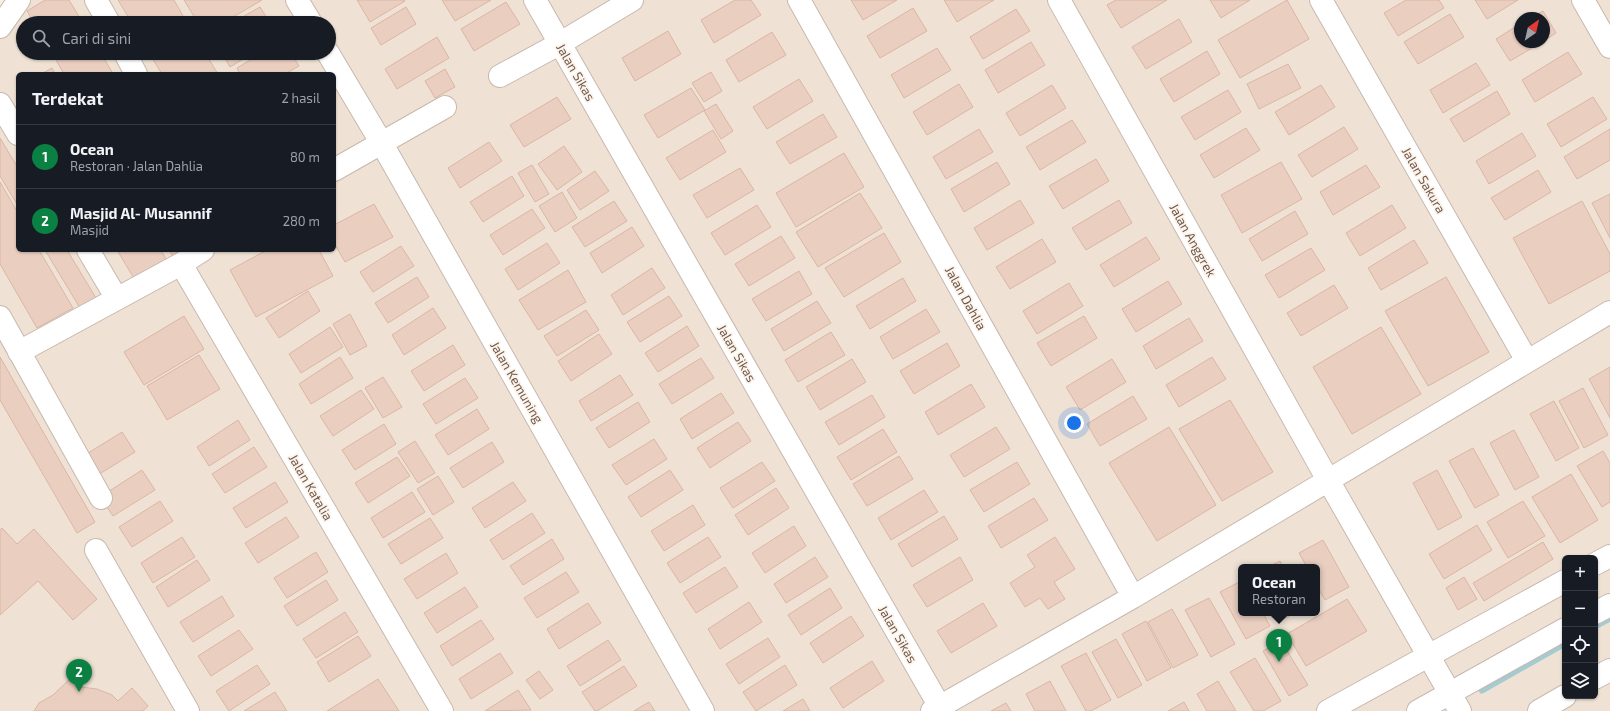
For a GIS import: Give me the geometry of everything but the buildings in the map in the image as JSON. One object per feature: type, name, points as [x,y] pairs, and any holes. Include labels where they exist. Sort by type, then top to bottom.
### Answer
[{"type":"street","points":[[0,27],[18,0]]},
{"type":"street","points":[[96,0],[105,16]]},
{"type":"street","points":[[297,0],[307,16]]},
{"type":"street","name":"Jalan Sikas","points":[[535,0],[936,709]]},
{"type":"street","points":[[500,76],[559,44],[632,0]]},
{"type":"street","name":"Jalan Dahlia","points":[[799,0],[1133,597]]},
{"type":"street","name":"Jalan Anggrek","points":[[1058,0],[1454,702]]},
{"type":"street","name":"Jalan Sakura","points":[[1321,0],[1527,361]]},
{"type":"street","points":[[1583,0],[1610,47]]},
{"type":"street","points":[[129,60],[135,72]]},
{"type":"street","name":"Jalan Kemuning","points":[[332,60],[381,142],[703,711]]},
{"type":"street","points":[[0,104],[16,131]]},
{"type":"street","points":[[336,169],[445,107]]},
{"type":"street","points":[[89,252],[117,299]]},
{"type":"street","points":[[19,352],[181,264],[200,252]]},
{"type":"street","name":"Jalan Katalia","points":[[181,264],[442,711]]},
{"type":"street","points":[[936,709],[1133,597],[1610,312]]},
{"type":"street","points":[[0,317],[101,498]]},
{"type":"street","points":[[96,550],[188,711]]},
{"type":"street","points":[[1598,562],[1610,556]]},
{"type":"street","points":[[1328,711],[1562,583]]},
{"type":"street","points":[[1598,611],[1610,604]]},
{"type":"street","points":[[1418,711],[1454,702],[1562,632]]},
{"type":"street","points":[[1598,676],[1610,670]]},
{"type":"street","points":[[1539,711],[1562,698]]},
{"type":"shaded area","points":[[20,0],[1610,0],[1610,711],[0,711],[0,31]]},
{"type":"waterway","points":[[1598,624],[1610,618]]},
{"type":"waterway","points":[[1482,690],[1562,645]]},
{"type":"place","name":"Ocean","points":[[1279,662]]},
{"type":"place","name":"Masjid Al- Musannif","points":[[79,692]]}]
